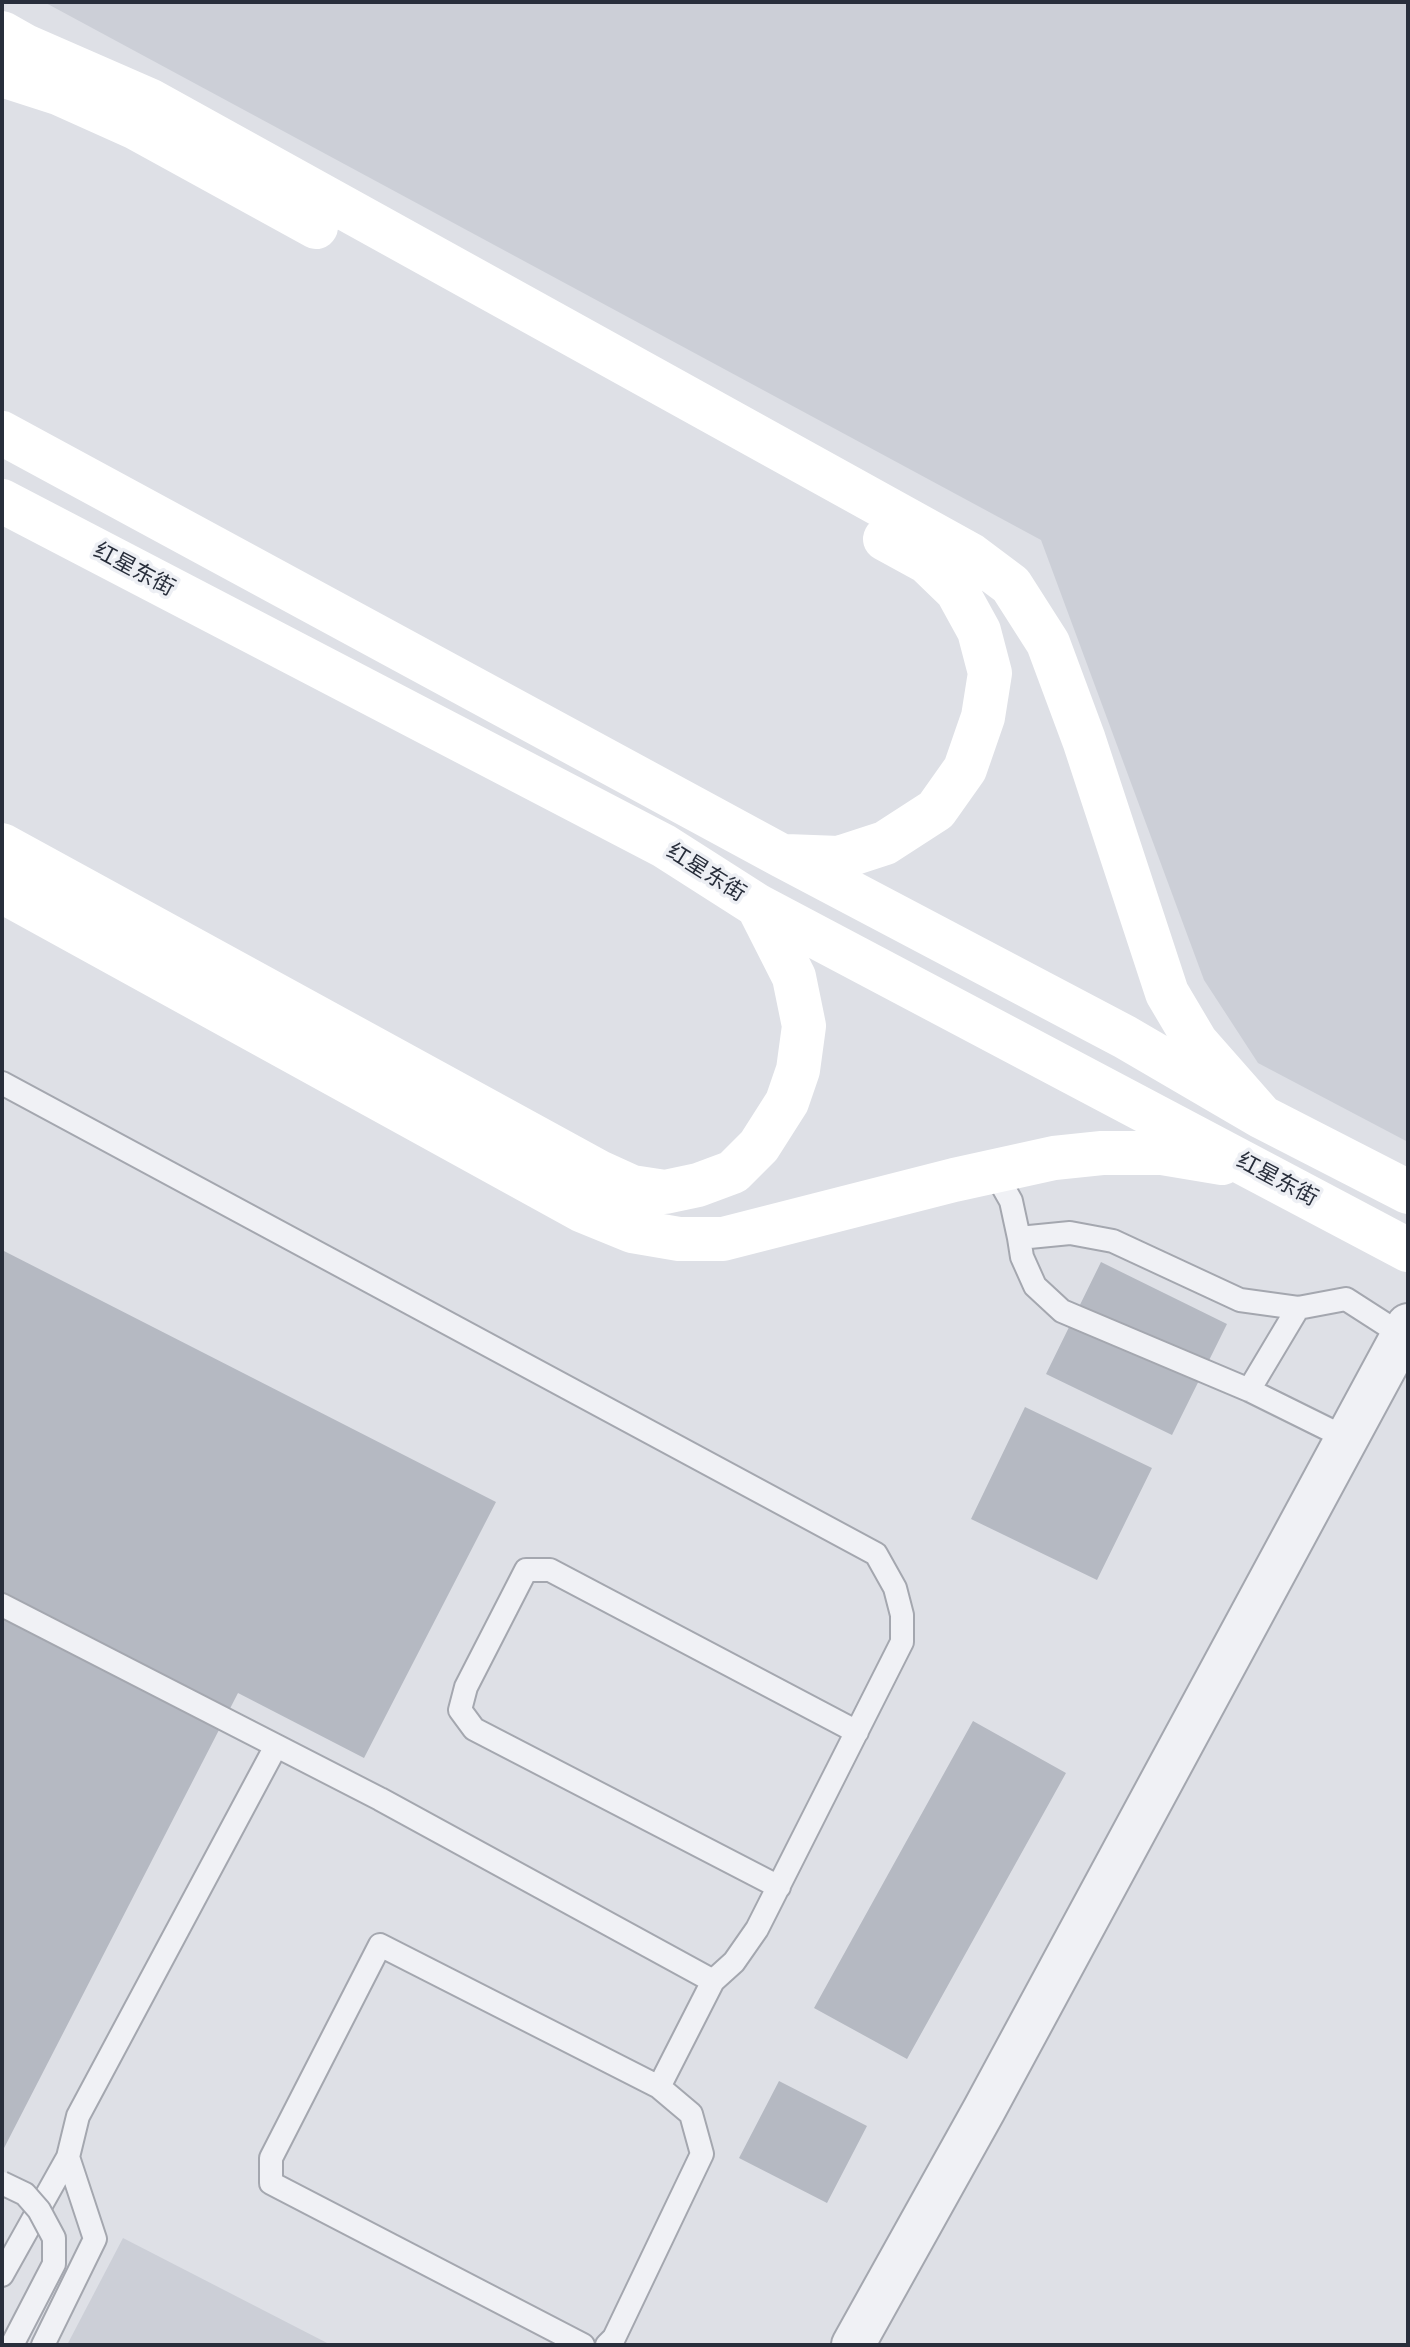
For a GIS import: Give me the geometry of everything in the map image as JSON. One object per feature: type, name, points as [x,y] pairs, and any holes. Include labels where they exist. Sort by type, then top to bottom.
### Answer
[{"type":"main road","points":[[2,33],[165,109],[971,555],[1011,585],[1048,643],[1084,740],[1167,993],[1196,1042],[1262,1117]]},
{"type":"main road","points":[[2,75],[58,93],[136,128],[927,562],[957,591],[979,631],[990,673],[983,717],[965,769],[936,810],[885,843],[839,858],[782,856]]},
{"type":"main road","points":[[2,433],[782,856],[1125,1037],[1262,1117],[1408,1192]]},
{"type":"main road","name":"红星东街","points":[[2,501],[664,846],[758,906],[1408,1250]]},
{"type":"main road","points":[[2,845],[599,1172],[632,1187],[665,1192],[698,1185],[733,1172],[759,1146],[787,1102],[804,1026],[794,977],[758,906]]},
{"type":"main road","points":[[2,891],[583,1211],[632,1231],[679,1239],[723,1239],[994,1171],[1054,1158],[1102,1153],[1162,1153],[1255,1168]]},
{"type":"street","points":[[853,2345],[984,2110],[1405,1330]]},
{"type":"lane","points":[[2,1083],[876,1554],[895,1588],[902,1615],[902,1642],[779,1887],[750,1940],[734,1962],[713,1981],[659,2087]]},
{"type":"lane","points":[[994,1171],[1011,1201],[1022,1257],[1035,1286],[1062,1311],[1249,1390],[1346,1438]]},
{"type":"lane","points":[[1019,1238],[1070,1233],[1113,1241],[1240,1300],[1298,1308],[1346,1299],[1405,1330]]},
{"type":"lane","points":[[1249,1390],[1298,1308]]},
{"type":"lane","points":[[779,1887],[474,1729],[460,1710],[466,1687],[526,1570],[550,1570],[857,1732]]},
{"type":"lane","points":[[2,1605],[380,1799],[713,1981]]},
{"type":"lane","points":[[2,2275],[68,2157],[78,2116],[276,1746]]},
{"type":"lane","points":[[583,2345],[271,2183],[271,2158],[380,1945],[659,2087],[691,2114],[702,2154],[614,2338],[607,2345]]},
{"type":"lane","points":[[43,2345],[95,2239],[68,2157]]},
{"type":"lane","points":[[2,2183],[25,2194],[39,2210],[54,2238],[54,2264],[12,2345]]},
{"type":"shaded area","points":[[44,2],[1408,2],[1408,1142],[1258,1063],[1204,980],[1041,540]]},
{"type":"shaded area","points":[[123,2238],[331,2345],[67,2345]]},
{"type":"building","points":[[2,1250],[496,1502],[364,1758],[238,1693],[2,2152]]},
{"type":"building","points":[[1101,1262],[1227,1324],[1172,1435],[1046,1374]]},
{"type":"building","points":[[1025,1407],[1152,1468],[1097,1580],[971,1519]]},
{"type":"building","points":[[973,1721],[1066,1773],[907,2059],[814,2008]]},
{"type":"building","points":[[779,2081],[867,2126],[827,2203],[739,2158]]}]
